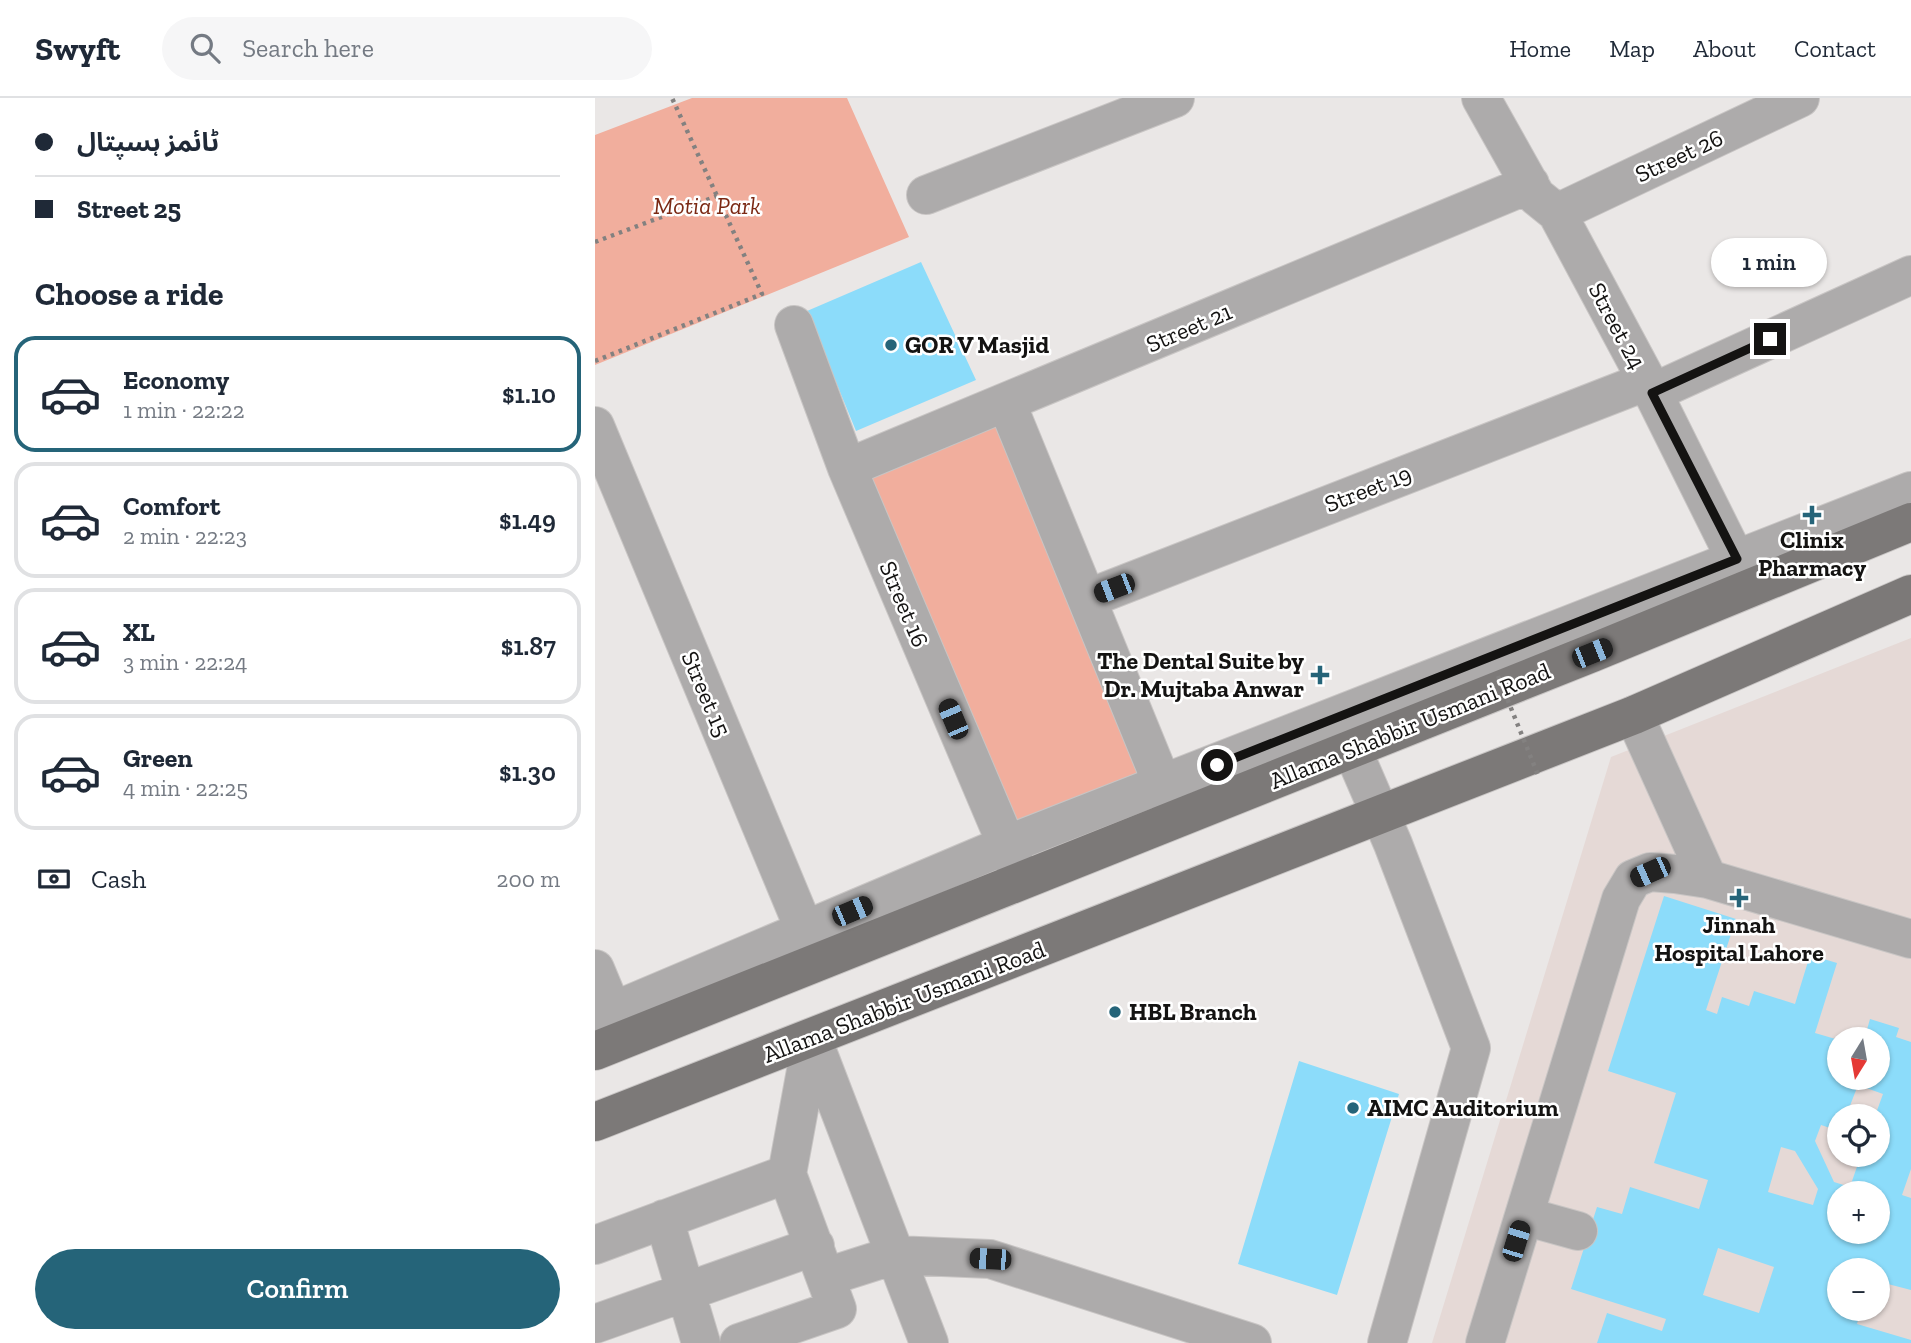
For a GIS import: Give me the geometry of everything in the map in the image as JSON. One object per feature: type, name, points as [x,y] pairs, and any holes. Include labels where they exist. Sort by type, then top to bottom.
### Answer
[{"type":"main road","name":"Allama Shabbir Usmani Road","points":[[607,1031],[813,946],[1022,880],[1171,802],[1352,749],[1744,574],[1911,522]]},
{"type":"main road","name":"Allama Shabbir Usmani Road","points":[[595,1122],[1634,715],[1911,594]]},
{"type":"street","points":[[926,195],[1175,98]]},
{"type":"street","name":"Street 24","points":[[1481,98],[1536,196],[1557,213],[1744,574]]},
{"type":"street","name":"Street 24","points":[[1509,98],[1559,189],[1557,213]]},
{"type":"street","name":"Street 26","points":[[1557,213],[1800,98]]},
{"type":"street","name":"Street 21","points":[[847,468],[1007,404],[1531,184]]},
{"type":"street","name":"Street 19","points":[[1089,597],[1649,387],[1911,275]]},
{"type":"street","name":"Street 16","points":[[794,325],[847,468],[1022,880]]},
{"type":"street","points":[[1007,404],[1089,597],[1171,802]]},
{"type":"street","name":"Street 15","points":[[595,426],[813,946]]},
{"type":"street","points":[[813,946],[1006,845],[1171,802],[1744,574],[1911,491]]},
{"type":"street","points":[[1634,715],[1709,879]]},
{"type":"street","points":[[1352,749],[1381,816],[1471,1048],[1387,1343]]},
{"type":"street","points":[[1485,1343],[1621,900],[1633,879],[1650,872],[1709,879],[1911,939]]},
{"type":"street","points":[[595,969],[607,1031]]},
{"type":"street","points":[[739,1343],[837,1309],[787,1174],[812,1038]]},
{"type":"street","points":[[812,1038],[929,1343]]},
{"type":"street","points":[[595,1245],[787,1174]]},
{"type":"street","points":[[1524,1216],[1578,1231]]},
{"type":"street","points":[[664,1219],[701,1343]]},
{"type":"street","points":[[595,1324],[685,1291],[820,1262],[895,1255],[990,1259],[1252,1343]]},
{"type":"path","points":[[595,361],[762,294],[672,98]]},
{"type":"path","points":[[595,242],[717,196]]},
{"type":"path","points":[[1498,676],[1538,775]]},
{"type":"shaded area","name":"Jinnah Hospital Lahore","points":[[1911,638],[1911,1343],[1432,1343],[1611,757]]},
{"type":"green space","name":"Motia Park","points":[[692,98],[847,98],[909,237],[595,365],[595,135]]},
{"type":"green space","points":[[1002,418],[1149,779],[1007,833],[860,473]]},
{"type":"building","name":"GOR V Masjid","points":[[921,262],[976,380],[856,431],[807,311]]},
{"type":"building","points":[[1664,896],[1736,919],[1706,1010],[1717,1014],[1722,997],[1749,1006],[1754,991],[1795,1004],[1810,955],[1837,963],[1815,1033],[1827,1036],[1827,1090],[1856,1090],[1851,1104],[1827,1104],[1827,1127],[1821,1125],[1815,1141],[1834,1181],[1827,1181],[1827,1244],[1890,1244],[1890,1181],[1852,1181],[1857,1167],[1890,1167],[1890,1104],[1879,1104],[1883,1094],[1872,1090],[1890,1090],[1890,1027],[1868,1027],[1870,1019],[1899,1028],[1896,1037],[1911,1042],[1911,1169],[1902,1195],[1911,1198],[1911,1290],[1890,1285],[1890,1258],[1827,1258],[1827,1321],[1858,1321],[1857,1324],[1911,1340],[1911,1343],[1597,1343],[1607,1313],[1662,1331],[1666,1319],[1571,1289],[1597,1207],[1622,1214],[1630,1187],[1699,1209],[1708,1180],[1654,1163],[1676,1093],[1608,1071]],"holes":[[[1781,1147],[1795,1151],[1818,1189],[1813,1205],[1768,1192]],[[1718,1248],[1774,1267],[1759,1313],[1703,1295]]]},
{"type":"building","points":[[1299,1061],[1399,1094],[1337,1295],[1238,1264]]},
{"type":"place","name":"GOR V Masjid","points":[[891,345]]},
{"type":"place","name":"Clinix Pharmacy","points":[[1812,515]]},
{"type":"place","name":"The Dental Suite by Dr. Mujtaba Anwar","points":[[1320,675]]},
{"type":"place","name":"Jinnah Hospital Lahore","points":[[1739,898]]},
{"type":"place","name":"HBL Branch","points":[[1115,1012]]},
{"type":"place","name":"AIMC Auditorium","points":[[1353,1108]]},
{"type":"route","points":[[1217,765],[1737,559],[1652,393],[1770,339]]}]
